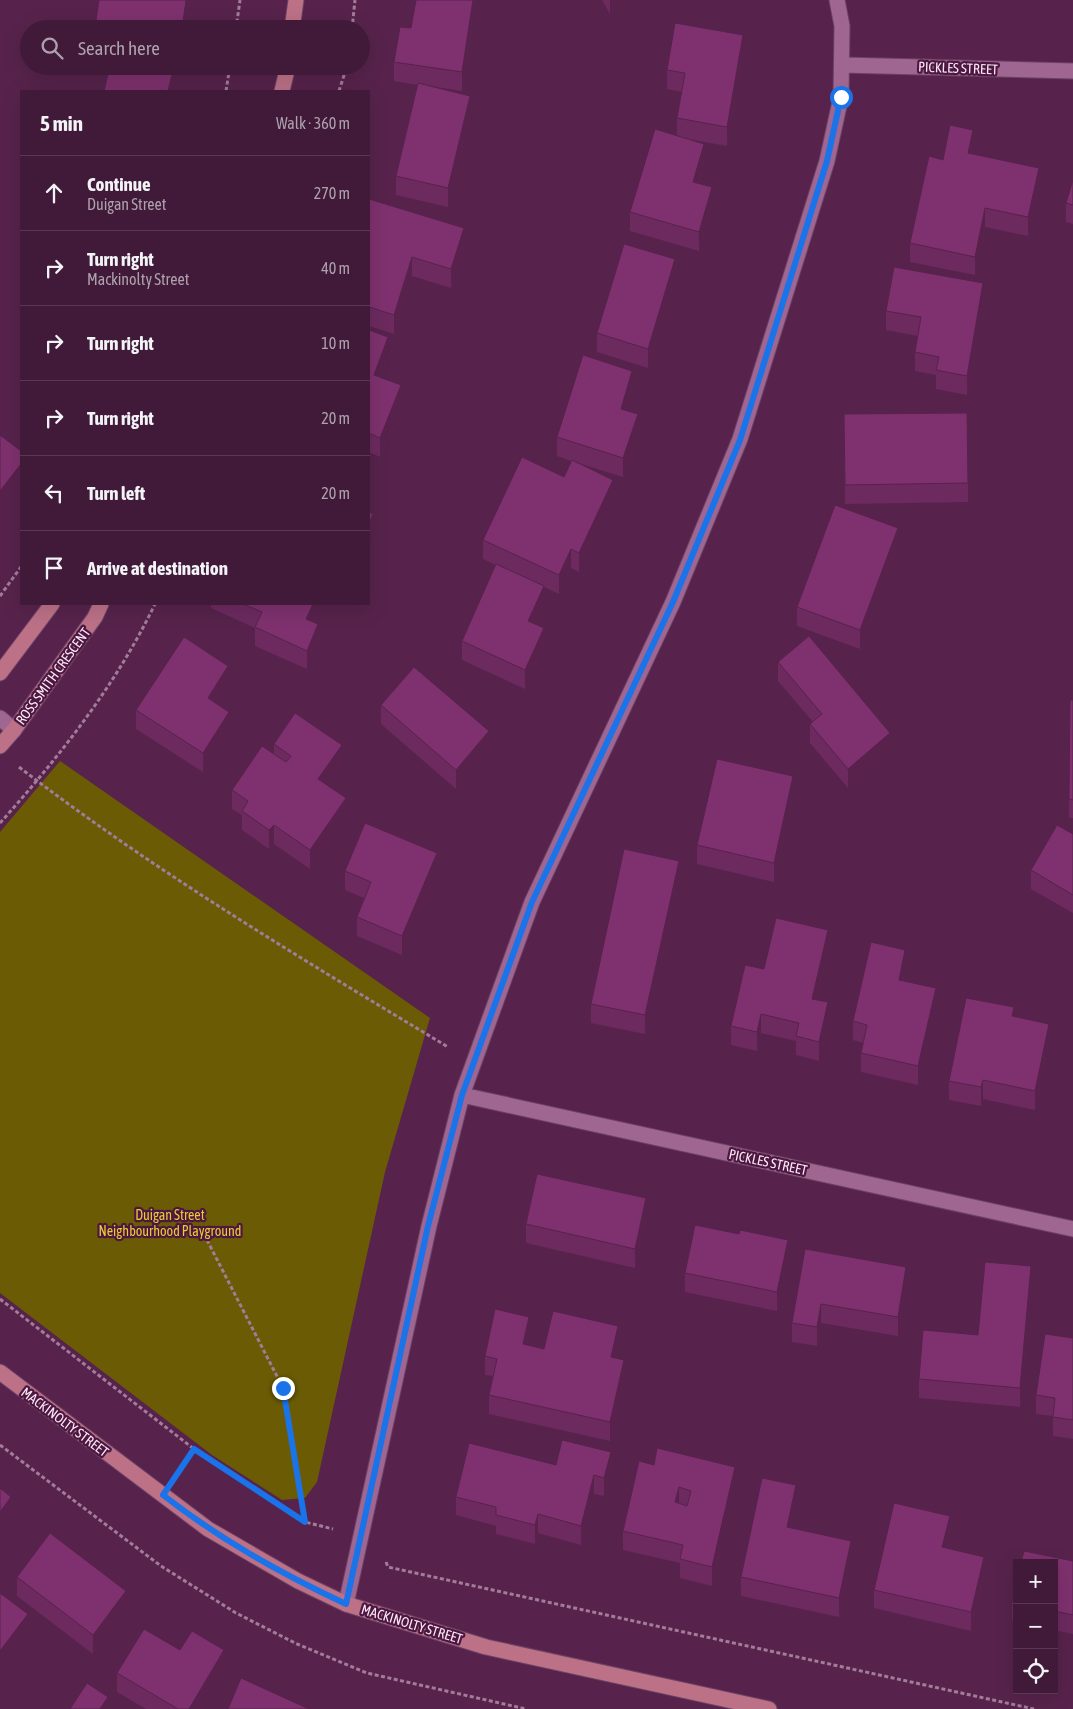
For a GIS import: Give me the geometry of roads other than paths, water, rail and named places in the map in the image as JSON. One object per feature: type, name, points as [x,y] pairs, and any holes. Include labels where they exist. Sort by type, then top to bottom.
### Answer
[{"type":"street","points":[[293,20],[296,0]]},
{"type":"street","points":[[346,1604],[428,1226],[462,1095],[532,902],[673,602],[740,440],[827,161],[841,97],[843,65],[842,26],[837,0]]},
{"type":"street","name":"PICKLES STREET","points":[[843,65],[1073,71]]},
{"type":"street","points":[[282,90],[286,75]]},
{"type":"street","points":[[0,673],[51,605]]},
{"type":"street","name":"ROSS SMITH CRESCENT","points":[[0,746],[14,730],[95,617],[101,605]]},
{"type":"street","points":[[0,718],[14,730]]},
{"type":"street","name":"PICKLES STREET","points":[[462,1095],[1073,1229]]},
{"type":"street","name":"MACKINOLTY STREET","points":[[0,1372],[208,1530],[298,1581],[346,1604],[486,1648],[769,1709]]},
{"type":"park label","name":"Duigan Street Neighbourhood Playground","points":[[170,1224]]}]
